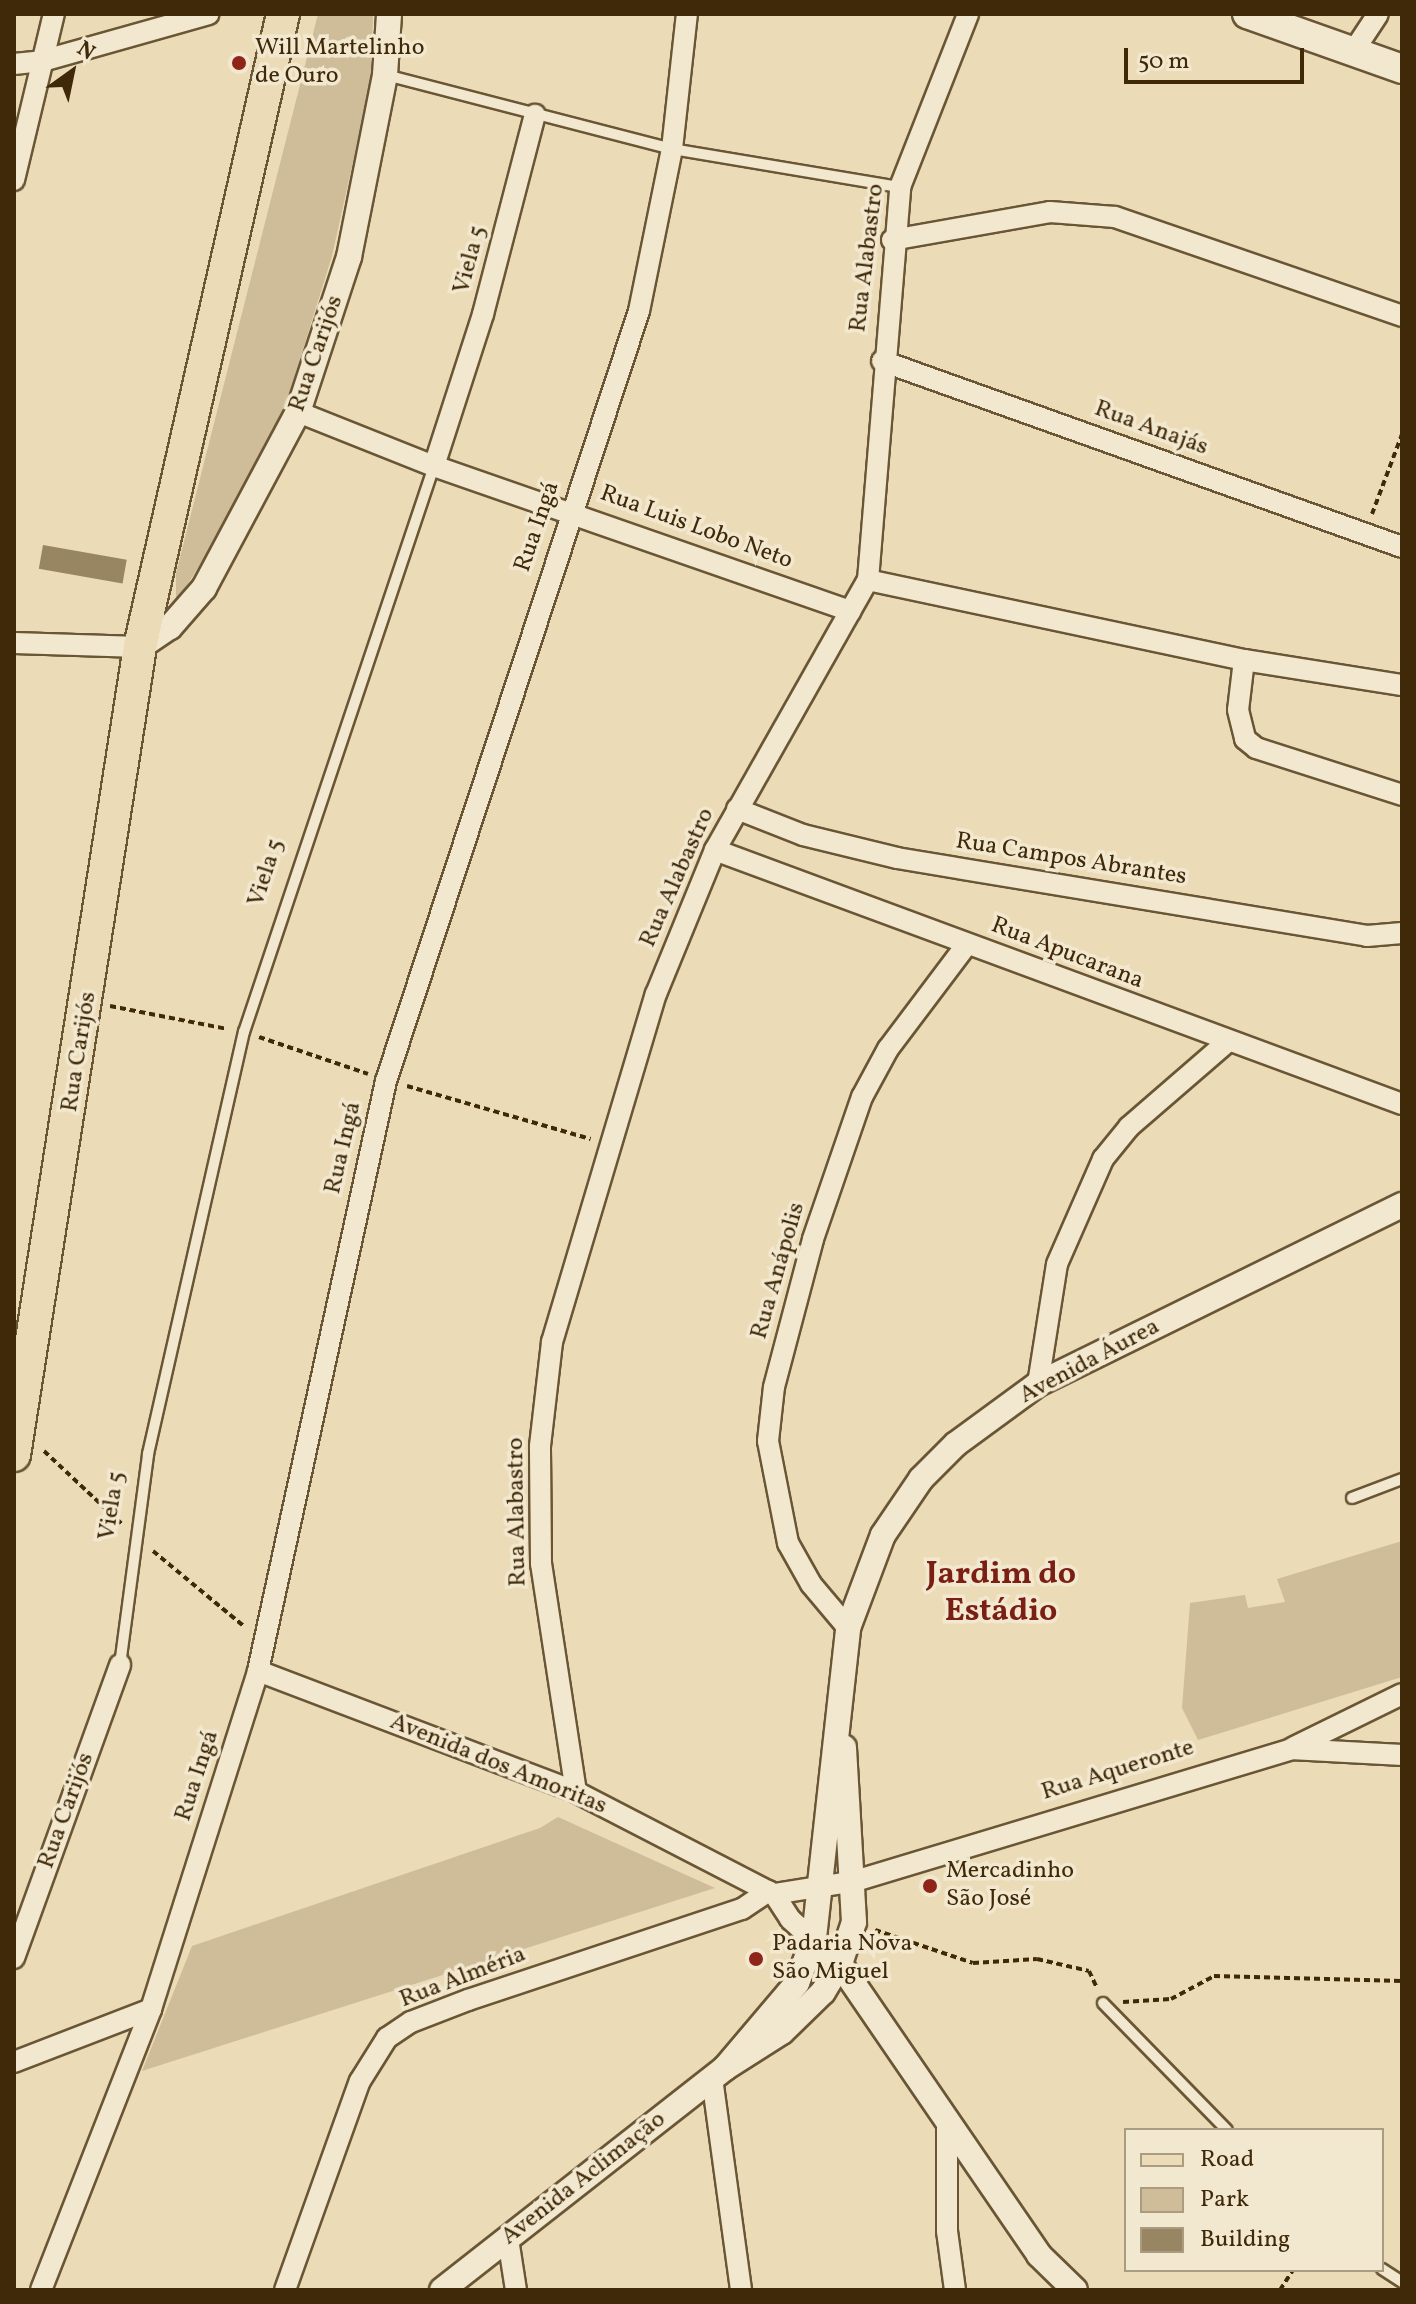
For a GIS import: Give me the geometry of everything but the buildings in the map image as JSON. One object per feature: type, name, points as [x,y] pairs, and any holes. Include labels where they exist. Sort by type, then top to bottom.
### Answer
[{"type":"main road","name":"Rua Carijós","points":[[14,1455],[88,1001],[140,647],[283,14]]},
{"type":"main road","points":[[1247,14],[1402,69]]},
{"type":"street","points":[[14,180],[54,14]]},
{"type":"street","points":[[14,64],[42,61],[209,14]]},
{"type":"street","name":"Rua Carijós","points":[[140,647],[170,627],[204,588],[298,412],[349,257],[385,75],[389,14]]},
{"type":"street","name":"Rua Ingá","points":[[41,2290],[151,2009],[258,1671],[386,1081],[569,511],[635,325],[672,149],[687,14]]},
{"type":"street","name":"Rua Alabastro","points":[[576,1792],[541,1564],[540,1446],[552,1342],[656,994],[715,850],[868,580],[882,361],[892,240],[900,187],[968,14]]},
{"type":"street","points":[[1353,52],[1378,14]]},
{"type":"street","name":"Viela 5","points":[[434,466],[483,314],[535,115]]},
{"type":"street","points":[[892,240],[1050,212],[1115,217],[1402,316]]},
{"type":"street","name":"Rua Anajás","points":[[882,361],[1402,547]]},
{"type":"street","name":"Rua Luis Lobo Neto","points":[[298,412],[434,466],[850,611]]},
{"type":"street","points":[[868,580],[1244,660],[1402,685]]},
{"type":"street","points":[[14,643],[140,647]]},
{"type":"street","points":[[1244,660],[1238,710],[1245,739],[1256,748],[1402,795]]},
{"type":"street","name":"Rua Campos Abrantes","points":[[737,809],[803,835],[897,858],[1367,936],[1402,933]]},
{"type":"street","name":"Rua Apucarana","points":[[715,850],[1227,1042],[1402,1104]]},
{"type":"street","name":"Rua Anápolis","points":[[848,1628],[811,1584],[788,1543],[768,1441],[774,1387],[813,1239],[862,1097],[888,1049],[967,944]]},
{"type":"street","points":[[1038,1384],[1057,1264],[1103,1159],[1129,1127],[1227,1042]]},
{"type":"street","name":"Avenida Áurea","points":[[814,1938],[817,1885],[848,1628],[883,1535],[921,1479],[956,1444],[1038,1384],[1402,1205]]},
{"type":"street","name":"Rua Carijós","points":[[14,1958],[120,1665]]},
{"type":"street","name":"Avenida dos Amoritas","points":[[258,1671],[576,1792],[772,1892],[790,1919],[840,1964],[947,2128],[1039,2255],[1075,2290]]},
{"type":"street","points":[[1291,1749],[1402,1694]]},
{"type":"street","name":"Avenida Áurea","points":[[840,1699],[855,1881],[854,1922],[840,1964]]},
{"type":"street","name":"Rua Aqueronte","points":[[855,1881],[1291,1749],[1402,1755]]},
{"type":"street","points":[[772,1892],[855,1881]]},
{"type":"street","name":"Rua Alméria","points":[[285,2290],[360,2081],[387,2038],[411,2022],[468,2000],[742,1909],[772,1892]]},
{"type":"street","name":"Avenida Aclimação","points":[[718,2073],[789,1994],[814,1938]]},
{"type":"street","name":"Avenida Aclimação","points":[[442,2290],[718,2073],[798,2020],[840,1964]]},
{"type":"street","points":[[14,2062],[151,2009]]},
{"type":"street","points":[[718,2073],[741,2290]]},
{"type":"street","points":[[947,2128],[947,2231],[955,2290]]},
{"type":"street","points":[[508,2239],[516,2290]]},
{"type":"lane","points":[[385,75],[672,149],[900,187]]},
{"type":"lane","name":"Viela 5","points":[[120,1665],[148,1454],[244,1032],[434,466]]},
{"type":"lane","points":[[1352,1498],[1402,1479]]},
{"type":"lane","points":[[1103,2003],[1225,2128]]},
{"type":"lane","points":[[1384,2270],[1402,2282]]},
{"type":"path","points":[[1365,533],[1402,434]]},
{"type":"path","points":[[88,1001],[244,1032],[386,1081],[611,1144]]},
{"type":"path","points":[[854,1922],[973,1963],[1037,1959],[1089,1971],[1103,2003],[1171,1999],[1214,1976],[1402,1981]]},
{"type":"path","points":[[1280,2290],[1292,2272]]},
{"type":"green space","points":[[318,14],[373,14],[371,81],[332,256],[281,420],[232,513],[176,603],[176,573]]},
{"type":"green space","points":[[1402,1541],[1402,1677],[1198,1740],[1182,1708],[1190,1603],[1245,1595],[1248,1608],[1285,1602],[1277,1579]]},
{"type":"green space","points":[[558,1817],[715,1888],[142,2071],[192,1946],[540,1828]]},
{"type":"place","name":"Will Martelinho de Ouro","points":[[239,63]]},
{"type":"place","name":"Mercadinho São José","points":[[930,1886]]},
{"type":"place","name":"Padaria Nova São Miguel","points":[[756,1959]]},
{"type":"district","name":"Jardim do Estádio","points":[[1001,1594]]}]
